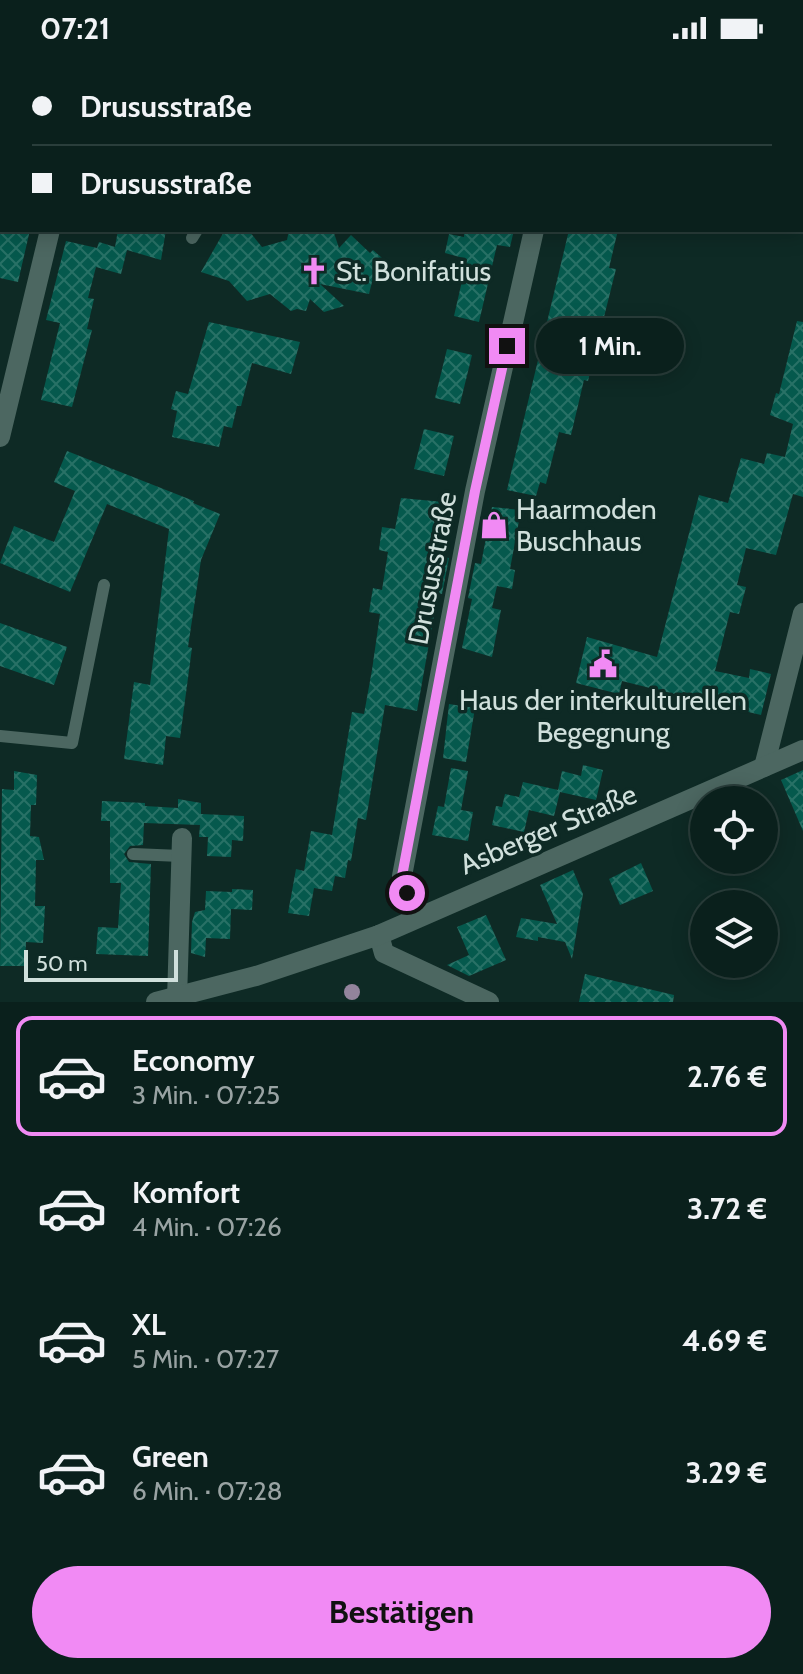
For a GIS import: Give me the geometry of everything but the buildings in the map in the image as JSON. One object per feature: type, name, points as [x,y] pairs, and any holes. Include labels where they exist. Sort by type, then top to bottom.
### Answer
[{"type":"street","points":[[0,437],[49,232]]},
{"type":"street","name":"Drususstraße","points":[[419,916],[402,876],[475,491],[534,232]]},
{"type":"street","points":[[764,767],[803,613]]},
{"type":"street","name":"Asberger Straße","points":[[182,847],[166,1000],[256,976],[379,935],[803,750]]},
{"type":"street","points":[[379,935],[384,953],[489,1002]]},
{"type":"lane","points":[[0,736],[72,743],[104,585]]},
{"type":"lane","points":[[133,854],[182,847]]},
{"type":"place","name":"St. Bonifatius","points":[[314,271]]},
{"type":"place","name":"Haarmoden Buschhaus","points":[[494,525]]},
{"type":"place","name":"Haus der interkulturellen Begegnung","points":[[603,664]]},
{"type":"route","points":[[407,893],[402,876],[475,491],[507,346]]}]
